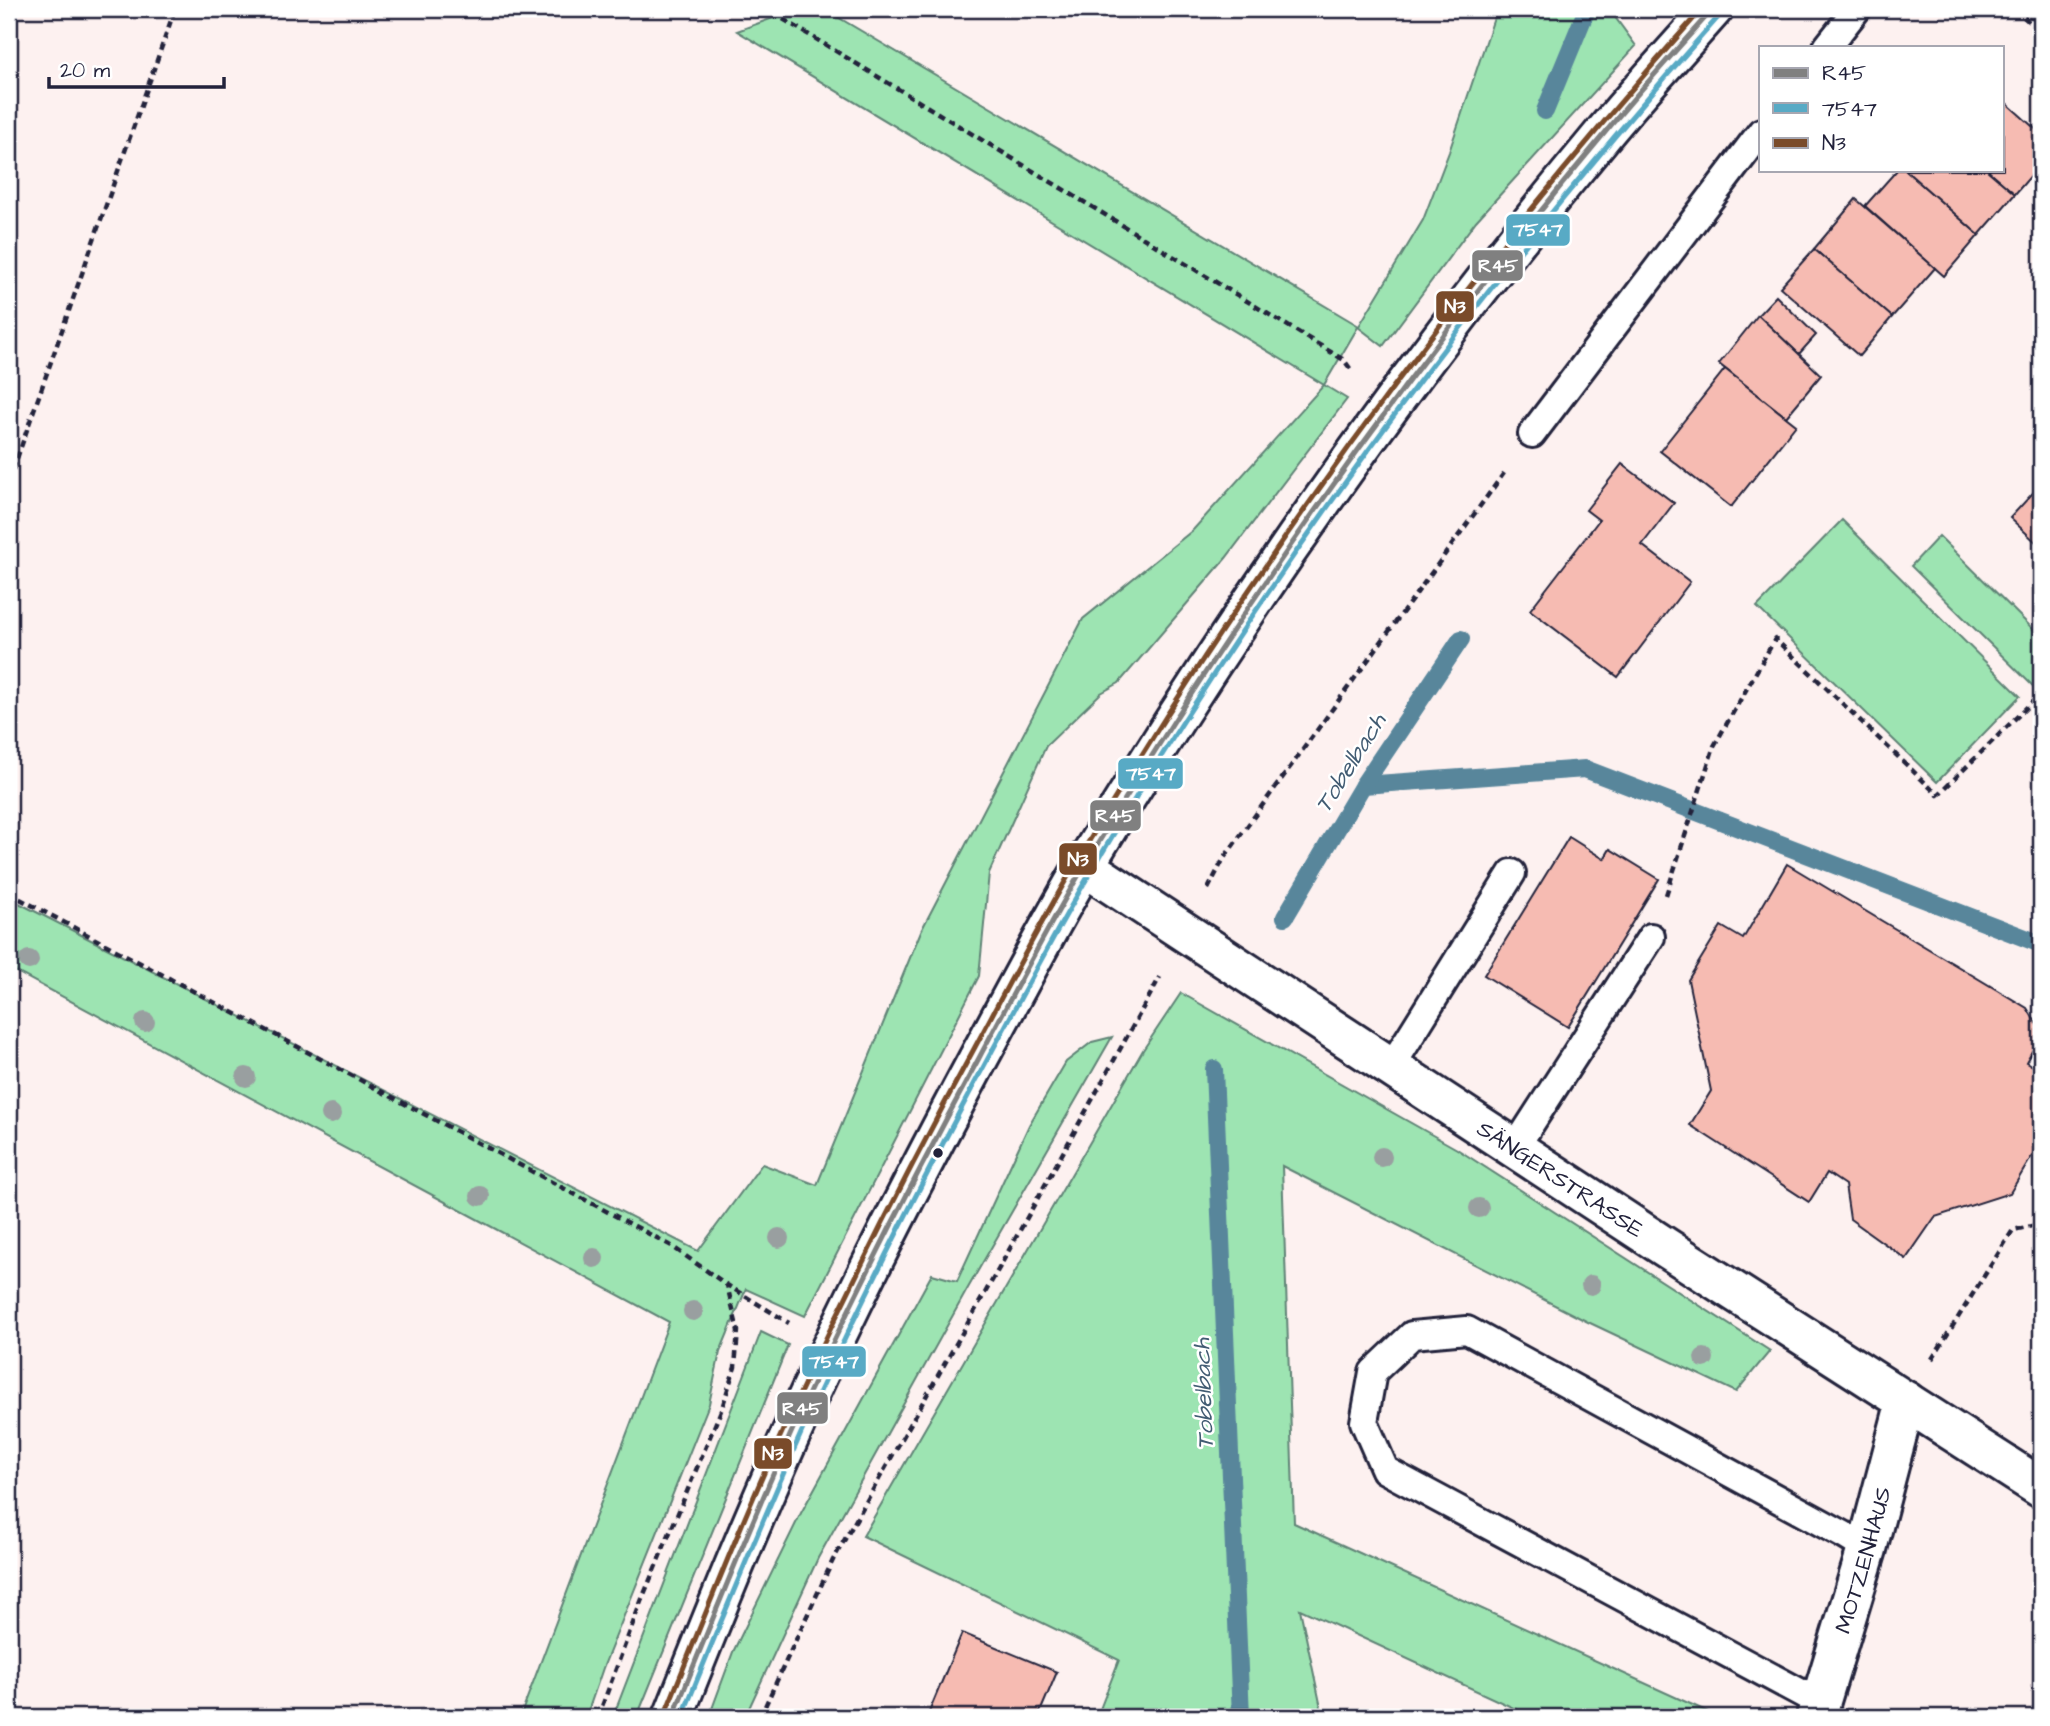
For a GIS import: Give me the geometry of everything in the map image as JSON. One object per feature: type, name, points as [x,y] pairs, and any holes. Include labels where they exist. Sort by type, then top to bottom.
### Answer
[{"type":"main road","points":[[673,1717],[753,1519],[833,1344],[934,1140],[1084,866],[1197,685],[1315,511],[1385,414],[1458,316],[1601,137],[1713,9]]},
{"type":"main road","name":"SÄNGERSTRASSE","points":[[1084,866],[1515,1149],[2041,1488]]},
{"type":"main road","name":"MOTZENHAUS","points":[[1818,1710],[1867,1549],[1906,1401]]},
{"type":"lane","points":[[1828,46],[1857,9]]},
{"type":"lane","points":[[1532,434],[1759,135]]},
{"type":"lane","points":[[1391,1067],[1512,873]]},
{"type":"lane","points":[[1515,1149],[1651,937]]},
{"type":"lane","points":[[1818,1710],[1385,1470],[1364,1422],[1373,1372],[1412,1335],[1467,1330],[1867,1549]]},
{"type":"path","points":[[9,481],[176,9]]},
{"type":"path","points":[[2015,9],[2041,33]]},
{"type":"path","points":[[783,19],[1344,360],[1385,414]]},
{"type":"path","points":[[761,1717],[833,1560],[998,1270],[1224,858],[1532,434]]},
{"type":"path","points":[[1651,937],[1714,746],[1776,639],[1938,794],[2034,700],[2041,707]]},
{"type":"path","points":[[9,893],[670,1245],[780,1319],[833,1344]]},
{"type":"path","points":[[1906,1401],[2013,1230],[2041,1224]]},
{"type":"path","points":[[598,1717],[642,1599],[722,1408],[735,1367],[738,1331],[727,1285]]},
{"type":"green space","points":[[798,9],[824,9],[1359,326],[1423,220],[1497,9],[1609,9],[1636,46],[1476,221],[1383,346],[1358,327],[1324,385],[737,31]]},
{"type":"green space","points":[[1324,385],[1347,399],[1226,558],[1119,683],[1101,693],[1046,746],[989,873],[979,976],[805,1316],[746,1289],[720,1352],[709,1404],[586,1717],[520,1717],[669,1322],[9,968],[9,898],[698,1251],[762,1164],[817,1185],[921,931],[1083,619],[1193,530]]},
{"type":"green space","points":[[1842,520],[2020,696],[1937,782],[1757,607]]},
{"type":"green space","points":[[1939,536],[2041,637],[2041,694],[1911,566]]},
{"type":"green space","points":[[1181,993],[1457,1149],[1770,1351],[1736,1392],[1588,1322],[1282,1166],[1294,1523],[1719,1717],[1533,1717],[1300,1609],[1323,1717],[1097,1717],[1119,1660],[863,1536],[1143,1050]]},
{"type":"green space","points":[[1112,1037],[818,1558],[745,1717],[709,1717],[733,1652],[801,1513],[932,1274],[957,1281],[1029,1125],[1066,1062],[1092,1042]]},
{"type":"green space","points":[[761,1332],[788,1345],[637,1717],[613,1717]]},
{"type":"building","points":[[2027,9],[2041,9],[2041,21]]},
{"type":"building","points":[[2004,101],[2041,134],[2041,164],[2015,194],[1989,172],[2004,172]]},
{"type":"building","points":[[1895,172],[1907,172],[1979,235],[1944,276],[1865,206]]},
{"type":"building","points":[[1907,172],[1989,172],[2015,194],[1979,235]]},
{"type":"building","points":[[1856,199],[1935,268],[1892,317],[1814,249]]},
{"type":"building","points":[[1814,249],[1892,317],[1859,356],[1780,287]]},
{"type":"building","points":[[1776,296],[1816,335],[1799,354],[1758,315]]},
{"type":"building","points":[[1758,315],[1821,375],[1786,417],[1719,364]]},
{"type":"building","points":[[1725,369],[1796,425],[1731,507],[1660,451]]},
{"type":"building","points":[[1622,464],[1674,503],[1642,545],[1690,582],[1618,677],[1530,610],[1599,520],[1586,510]]},
{"type":"building","points":[[2041,484],[2041,547],[2010,518]]},
{"type":"building","points":[[1569,837],[1604,859],[1610,849],[1659,879],[1568,1027],[1484,975]]},
{"type":"building","points":[[1787,864],[2027,1008],[2041,1031],[2026,1062],[2041,1071],[2041,1141],[2010,1193],[1935,1217],[1906,1259],[1850,1219],[1845,1185],[1827,1173],[1809,1202],[1690,1125],[1711,1091],[1688,980],[1721,926],[1743,939]]},
{"type":"building","points":[[962,1633],[1057,1672],[1038,1717],[927,1717]]},
{"type":"waterway","name":"Tobelbach","points":[[1545,111],[1587,9]]},
{"type":"waterway","name":"Tobelbach","points":[[1285,917],[1363,785],[1461,639]]},
{"type":"waterway","points":[[1363,785],[1585,769],[2041,944]]},
{"type":"waterway","name":"Tobelbach","points":[[1214,1069],[1241,1717]]},
{"type":"transit line","name":"N3","points":[[665,1714],[731,1550],[843,1302],[930,1131],[1077,861],[1218,637],[1369,420],[1448,314],[1531,210],[1702,9]]},
{"type":"transit line","name":"R45","points":[[673,1717],[792,1431],[871,1265],[1031,959],[1145,766],[1335,482],[1470,300],[1637,94],[1713,9]]},
{"type":"transit line","name":"7547","points":[[682,1717],[798,1441],[879,1269],[1052,940],[1158,761],[1306,538],[1464,323],[1547,218],[1720,15]]}]
